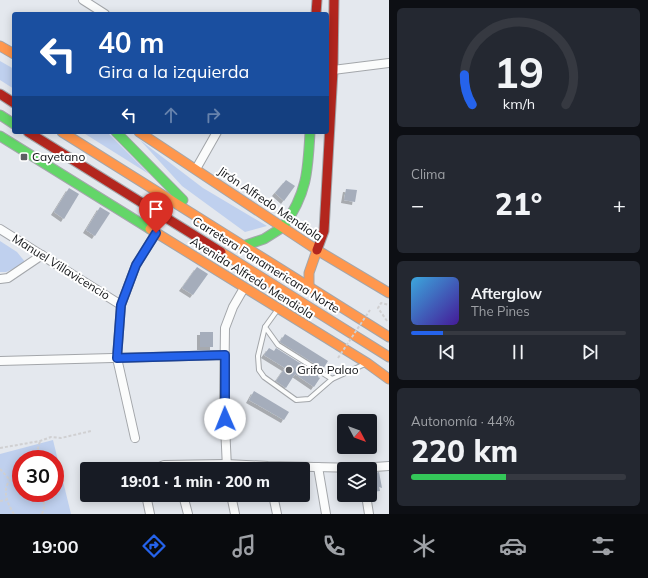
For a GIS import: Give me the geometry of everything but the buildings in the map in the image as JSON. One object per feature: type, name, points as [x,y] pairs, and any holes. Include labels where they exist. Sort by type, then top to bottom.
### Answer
[{"type":"main road","points":[[316,0],[316,12]]},
{"type":"main road","points":[[309,288],[309,273],[324,231],[333,70],[330,45],[334,0]]},
{"type":"main road","points":[[0,46],[12,53]]},
{"type":"main road","points":[[0,94],[12,101]]},
{"type":"main road","points":[[0,115],[12,123]]},
{"type":"main road","name":"Carretera Panamericana Norte","points":[[31,134],[389,357]]},
{"type":"main road","name":"Carretera Panamericana Norte","points":[[65,134],[389,337]]},
{"type":"main road","points":[[118,134],[201,218]]},
{"type":"main road","name":"Jirón Alfredo Mendiola","points":[[142,134],[196,168],[318,250],[389,293]]},
{"type":"main road","points":[[243,246],[252,245],[267,239],[283,227],[296,208],[305,186],[308,173],[310,134]]},
{"type":"main road","name":"Avenida Alfredo Mendiola","points":[[0,136],[366,363],[389,379]]},
{"type":"street","points":[[83,0],[101,12]]},
{"type":"street","points":[[333,70],[389,64]]},
{"type":"street","points":[[196,168],[216,134]]},
{"type":"street","name":"Manuel Villavicencio","points":[[0,229],[121,305]]},
{"type":"street","points":[[134,438],[117,358],[121,305],[136,265],[156,233]]},
{"type":"street","points":[[0,279],[8,278],[42,255]]},
{"type":"street","points":[[226,462],[225,328],[233,307],[244,288]]},
{"type":"street","points":[[0,361],[225,355]]},
{"type":"street","points":[[377,467],[389,466]]},
{"type":"street","points":[[310,467],[337,467]]},
{"type":"street","points":[[318,467],[326,514]]},
{"type":"street","points":[[147,502],[150,514]]},
{"type":"street","points":[[185,502],[188,514]]},
{"type":"street","points":[[232,502],[235,514]]},
{"type":"street","points":[[274,502],[277,514]]},
{"type":"street","points":[[367,502],[369,514]]},
{"type":"lane","points":[[278,309],[265,327],[258,356],[259,370],[264,377],[296,400],[309,400],[332,379],[366,363]]},
{"type":"lane","points":[[265,327],[278,345],[332,379]]},
{"type":"path","points":[[388,322],[378,308],[381,303],[389,305]]},
{"type":"path","points":[[338,358],[370,310]]},
{"type":"path","points":[[0,448],[40,441],[52,437],[62,438],[91,431]]},
{"type":"path","points":[[38,450],[40,441]]},
{"type":"path","points":[[0,469],[10,480],[6,488],[6,500],[14,514]]},
{"type":"path","points":[[0,501],[6,500]]},
{"type":"path","points":[[42,514],[44,502]]},
{"type":"shaded area","points":[[0,61],[12,68],[12,88],[0,80]]},
{"type":"shaded area","points":[[85,134],[109,134],[149,174]]},
{"type":"shaded area","points":[[140,140],[203,188],[267,226],[245,232],[182,186]]},
{"type":"shaded area","points":[[0,241],[17,252],[26,263],[6,272],[0,272]]},
{"type":"shaded area","points":[[53,440],[55,450],[15,450]]},
{"type":"shaded area","points":[[12,451],[12,502],[64,502],[64,485],[71,514],[0,514],[0,454]]},
{"type":"traffic: fast","points":[[0,115],[12,123]]},
{"type":"traffic: fast","points":[[118,134],[183,200]]},
{"type":"traffic: fast","points":[[283,227],[302,193],[307,170],[310,134]]},
{"type":"traffic: fast","points":[[0,136],[150,229]]},
{"type":"traffic: fast","points":[[243,246],[264,239],[283,227]]},
{"type":"traffic: slow","points":[[0,46],[12,53]]},
{"type":"traffic: slow","points":[[65,134],[389,337]]},
{"type":"traffic: slow","points":[[142,134],[317,250],[389,293]]},
{"type":"traffic: slow","points":[[150,229],[367,363],[389,379]]},
{"type":"traffic: slow","points":[[309,288],[309,273],[317,250]]},
{"type":"traffic: slow","points":[[221,252],[389,357]]},
{"type":"traffic: jam","points":[[316,12],[317,0]]},
{"type":"traffic: jam","points":[[317,250],[324,231],[333,70],[334,0]]},
{"type":"traffic: jam","points":[[0,94],[12,102]]},
{"type":"traffic: jam","points":[[31,134],[221,252]]},
{"type":"place","name":"Cayetano","points":[[24,157]]},
{"type":"place","name":"Grifo Palao","points":[[289,370]]},
{"type":"route","points":[[156,233],[136,265],[121,305],[117,358],[225,355],[225,419]]}]
